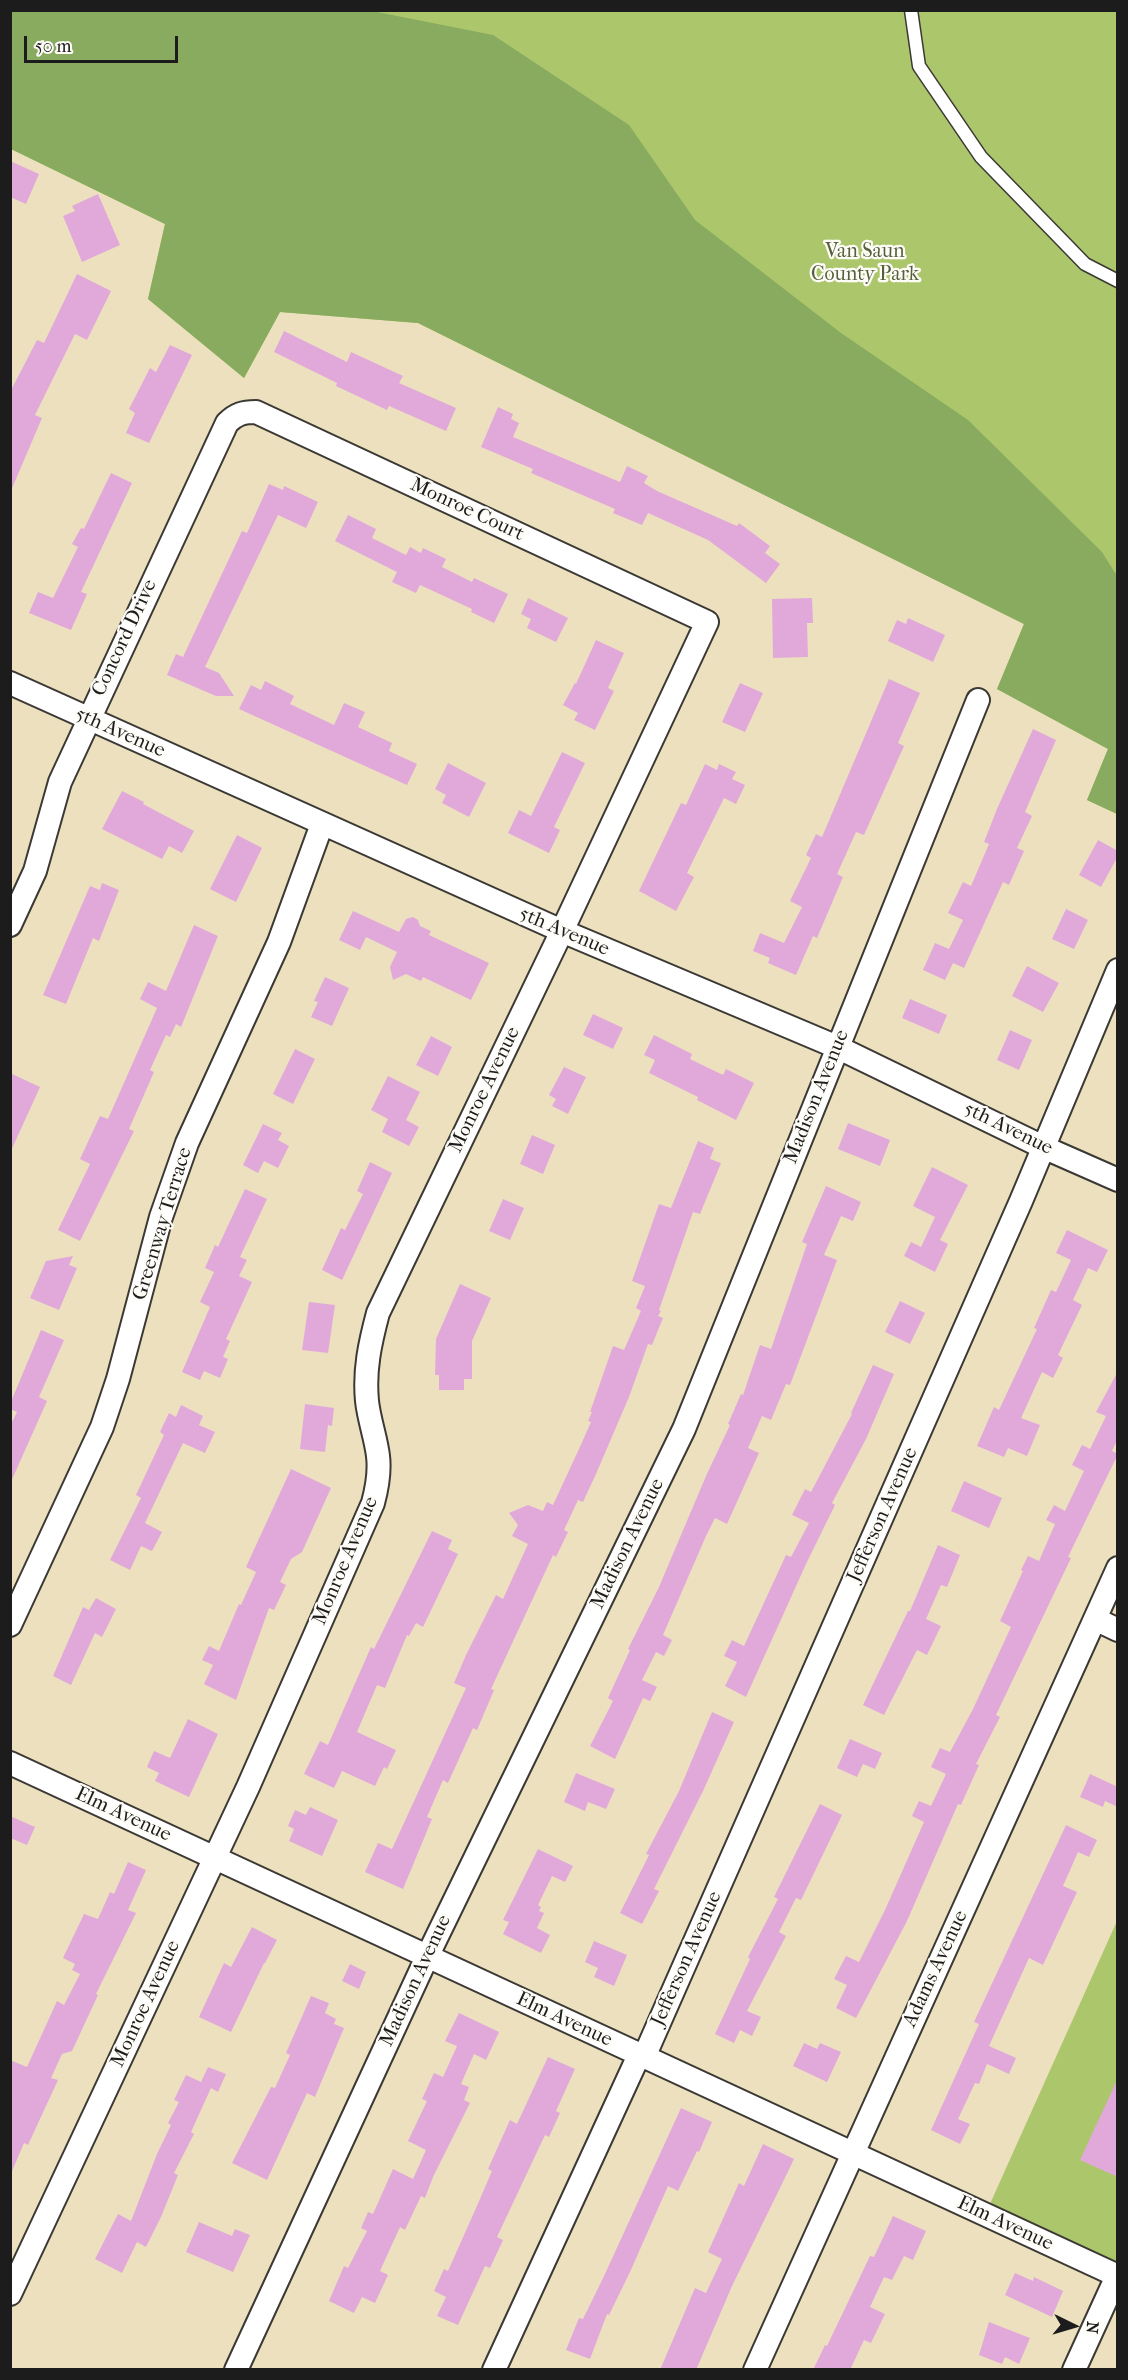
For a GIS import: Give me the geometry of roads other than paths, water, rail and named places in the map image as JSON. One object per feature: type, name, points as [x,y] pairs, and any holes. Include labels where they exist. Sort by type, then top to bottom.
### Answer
[{"type":"street","name":"Monroe Court","points":[[227,423],[244,412],[256,412],[706,622]]},
{"type":"street","name":"Concord Drive","points":[[10,925],[35,871],[60,782],[87,719],[227,423]]},
{"type":"street","name":"Monroe Avenue","points":[[10,2294],[214,1857],[373,1503],[378,1482],[378,1456],[367,1403],[366,1376],[369,1346],[378,1313],[562,932],[706,622]]},
{"type":"street","name":"5th Avenue","points":[[10,683],[562,932],[837,1047],[1043,1147],[1118,1180]]},
{"type":"street","name":"Madison Avenue","points":[[237,2370],[427,1957],[684,1429],[978,700]]},
{"type":"street","name":"Greenway Terrace","points":[[10,1625],[102,1426],[118,1379],[161,1217],[187,1143],[279,942],[322,824]]},
{"type":"street","name":"Jefferson Avenue","points":[[494,2370],[642,2056],[1043,1147],[1118,970]]},
{"type":"street","name":"Adams Avenue","points":[[755,2370],[1118,1568]]},
{"type":"street","points":[[1095,1619],[1118,1630]]},
{"type":"street","name":"Elm Avenue","points":[[10,1763],[1117,2276]]},
{"type":"street","points":[[1074,2370],[1117,2276]]},
{"type":"lane","points":[[911,10],[919,66],[981,157],[1085,264],[1118,281]]},
{"type":"park label","name":"Van Saun County Park","points":[[865,264]]}]
